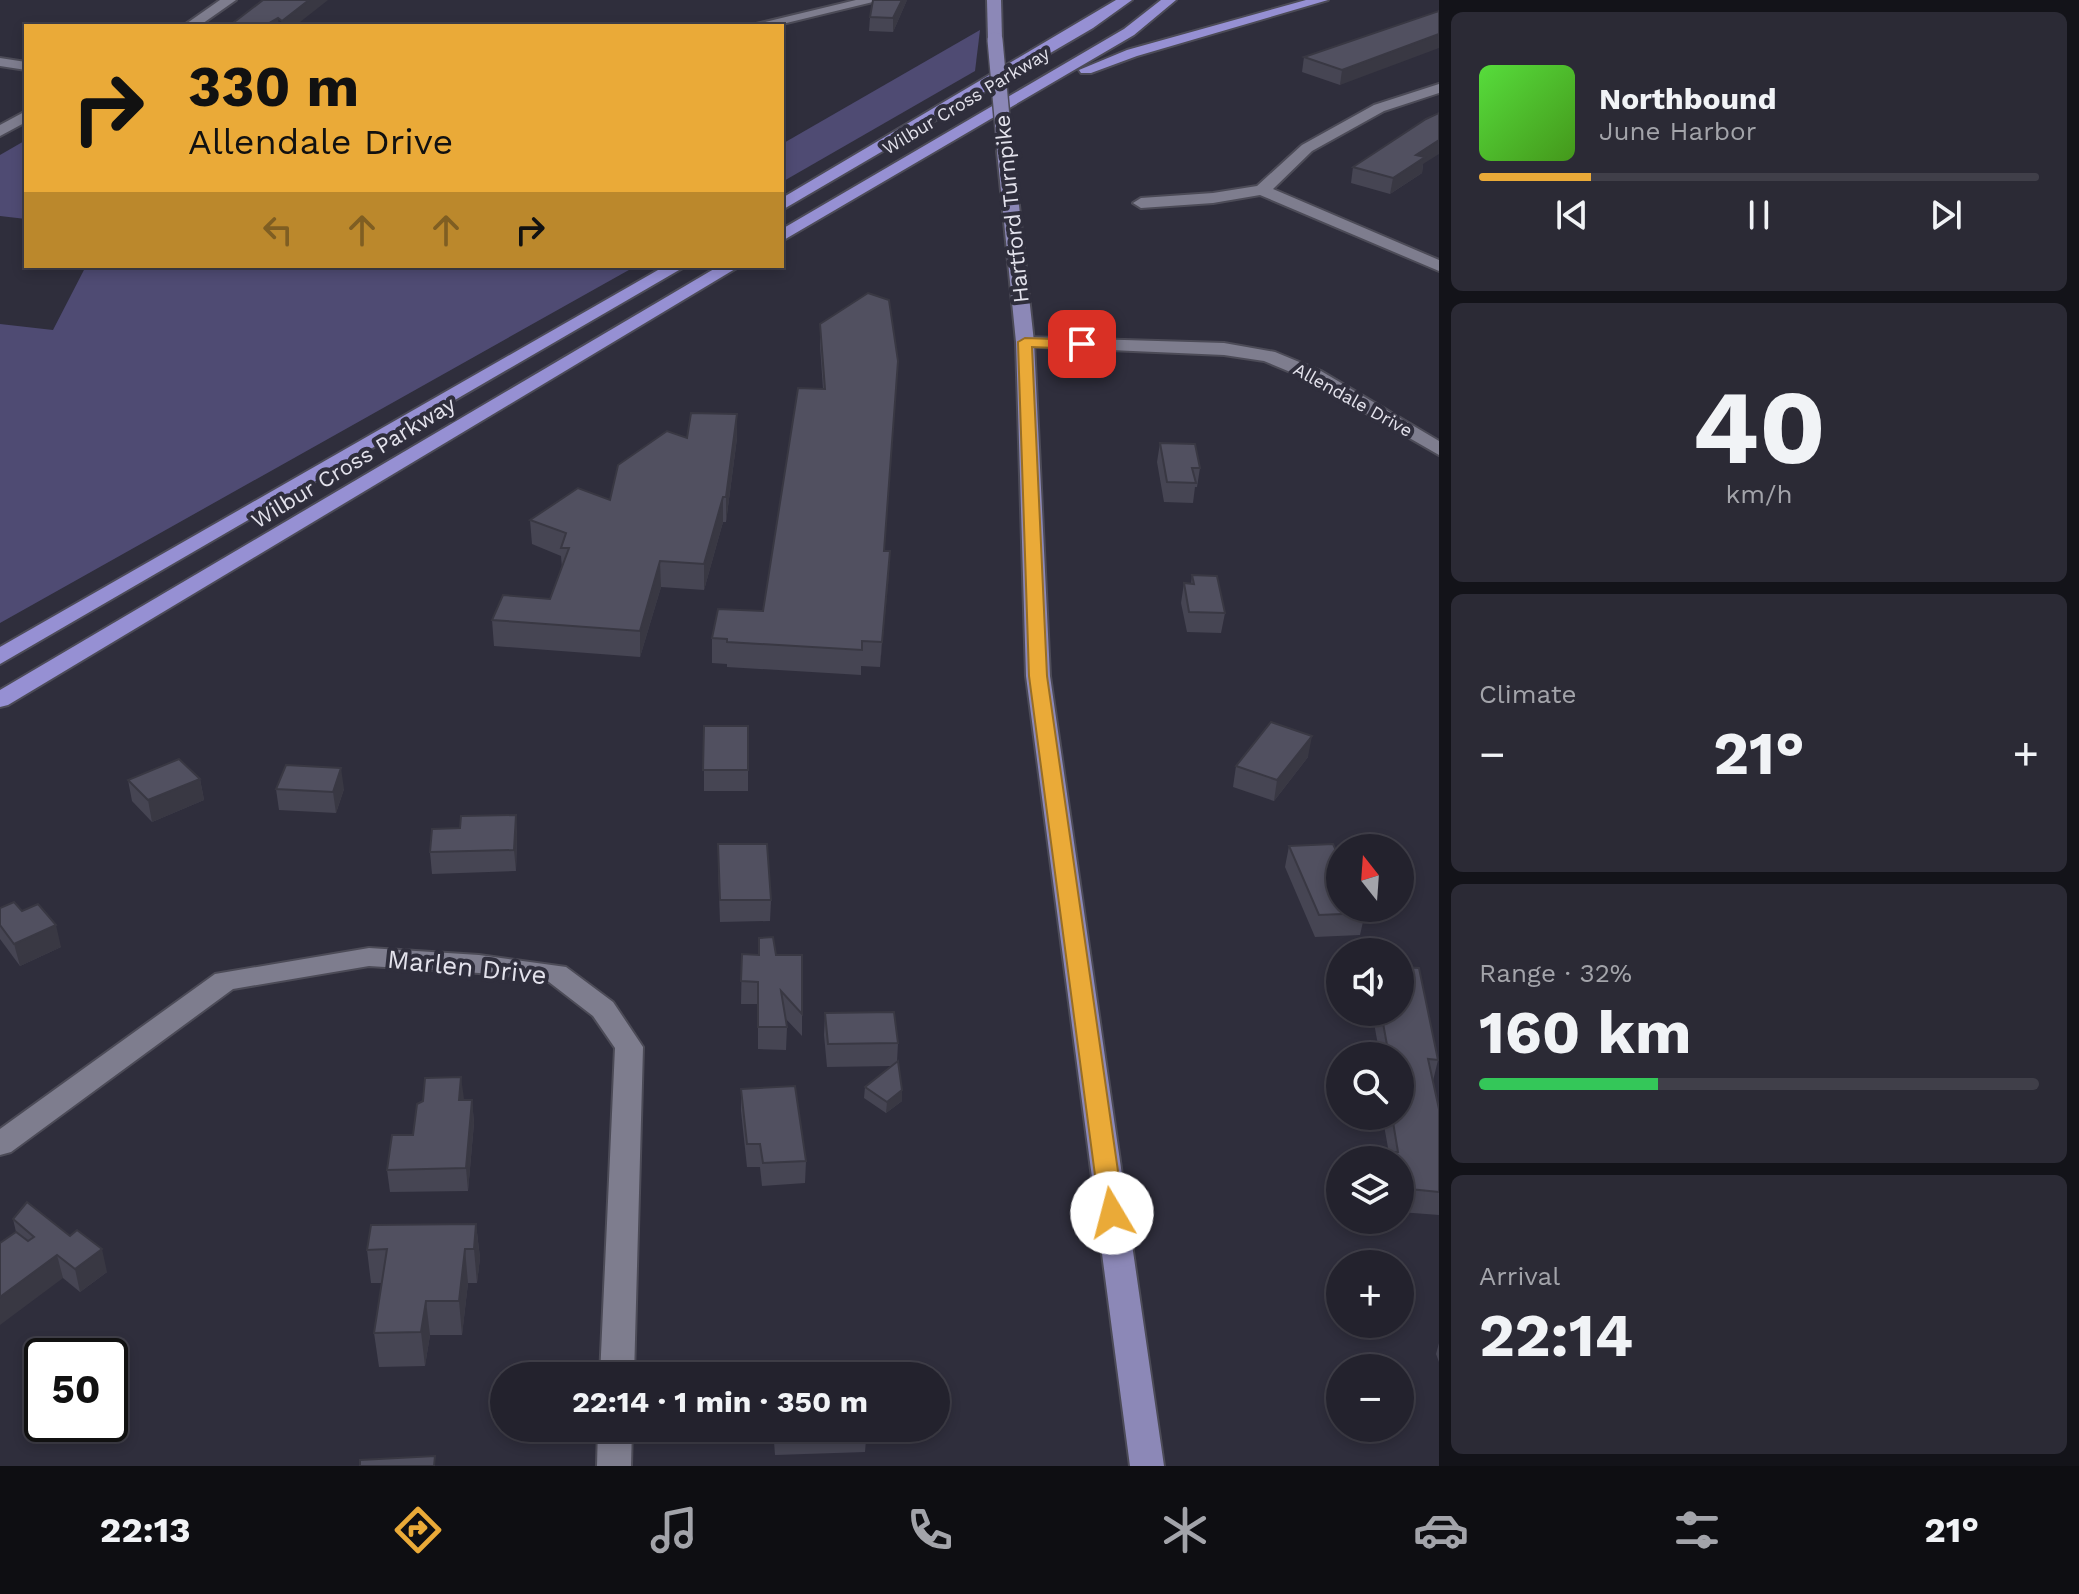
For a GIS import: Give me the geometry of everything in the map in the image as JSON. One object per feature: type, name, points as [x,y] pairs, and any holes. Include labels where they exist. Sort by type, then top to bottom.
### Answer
[{"type":"highway","name":"Wilbur Cross Parkway","points":[[784,204],[1035,57],[1125,0]]},
{"type":"highway","name":"Wilbur Cross Parkway","points":[[784,235],[1129,32],[1169,0]]},
{"type":"highway","points":[[1020,95],[1132,53],[1321,0]]},
{"type":"highway","name":"Wilbur Cross Parkway","points":[[0,657],[674,268]]},
{"type":"highway","name":"Wilbur Cross Parkway","points":[[0,700],[728,268]]},
{"type":"main road","name":"Hartford Turnpike","points":[[994,0],[1005,151],[1025,342],[1038,676],[1147,1466]]},
{"type":"street","points":[[193,24],[229,0]]},
{"type":"street","points":[[764,24],[874,0]]},
{"type":"street","points":[[0,62],[24,66]]},
{"type":"street","points":[[1262,190],[1307,148],[1379,108],[1439,88]]},
{"type":"street","points":[[0,131],[24,117]]},
{"type":"street","points":[[1141,203],[1213,198],[1262,190],[1439,266]]},
{"type":"street","name":"Allendale Drive","points":[[1025,342],[1224,349],[1268,356],[1314,375],[1439,449]]},
{"type":"street","name":"Marlen Drive","points":[[0,1144],[225,981],[369,957],[479,964],[556,974],[603,1009],[629,1047],[618,1362]]},
{"type":"street","points":[[614,1466],[615,1442]]},
{"type":"shaded area","points":[[980,30],[975,71],[784,181],[784,143]]},
{"type":"shaded area","points":[[24,141],[24,219],[0,216],[0,155]]},
{"type":"shaded area","points":[[85,268],[632,268],[0,623],[0,324],[53,330]]},
{"type":"building","points":[[263,0],[309,0],[282,21],[278,18],[268,24],[232,24]]},
{"type":"building","points":[[873,0],[902,0],[893,18],[870,17]]},
{"type":"building","points":[[1439,11],[1439,34],[1342,70],[1304,57]]},
{"type":"building","points":[[1439,113],[1439,140],[1416,155],[1425,157],[1393,178],[1353,167],[1426,119]]},
{"type":"building","points":[[868,293],[889,300],[898,361],[884,551],[890,551],[882,642],[862,641],[862,650],[727,642],[727,639],[712,638],[718,609],[763,611],[798,388],[825,389],[820,324]]},
{"type":"building","points":[[691,413],[737,414],[726,497],[723,497],[704,564],[660,561],[640,631],[492,620],[503,595],[550,599],[569,548],[561,548],[566,533],[530,520],[578,488],[610,500],[618,465],[667,431],[687,438]]},
{"type":"building","points":[[1160,443],[1195,444],[1200,468],[1192,468],[1196,483],[1167,482]]},
{"type":"building","points":[[1192,575],[1217,576],[1225,613],[1189,612],[1184,583],[1194,584]]},
{"type":"building","points":[[1271,722],[1312,736],[1277,780],[1236,766]]},
{"type":"building","points":[[704,726],[748,726],[748,770],[703,770]]},
{"type":"building","points":[[179,759],[200,779],[148,800],[128,780]]},
{"type":"building","points":[[286,765],[341,768],[333,792],[276,789]]},
{"type":"building","points":[[516,815],[514,850],[430,852],[432,829],[460,828],[461,816]]},
{"type":"building","points":[[718,844],[767,844],[771,900],[720,900]]},
{"type":"building","points":[[1326,844],[1326,915],[1319,915],[1289,846]]},
{"type":"building","points":[[14,902],[22,911],[38,904],[56,925],[14,944],[0,925],[0,908]]},
{"type":"building","points":[[773,937],[776,955],[802,955],[802,1014],[781,991],[787,1027],[758,1027],[758,982],[741,981],[742,954],[759,955],[759,938]]},
{"type":"building","points":[[1414,968],[1419,968],[1438,1060],[1428,1059],[1439,1109],[1439,1192],[1414,1189],[1414,1146],[1397,1146],[1394,1130],[1414,1130],[1414,1042],[1386,1042],[1384,1026],[1414,1026]]},
{"type":"building","points":[[894,1012],[898,1043],[828,1044],[825,1013]]},
{"type":"building","points":[[898,1061],[902,1090],[887,1102],[865,1087]]},
{"type":"building","points":[[461,1077],[459,1100],[472,1100],[466,1168],[387,1170],[392,1135],[413,1135],[417,1104],[423,1101],[425,1078]]},
{"type":"building","points":[[795,1086],[806,1161],[763,1163],[760,1144],[747,1144],[741,1089]]},
{"type":"building","points":[[27,1202],[70,1236],[77,1230],[102,1249],[75,1269],[57,1255],[0,1297],[0,1243],[16,1232],[28,1241],[34,1237],[13,1219]]},
{"type":"building","points":[[476,1224],[474,1249],[465,1249],[459,1301],[426,1301],[421,1332],[374,1333],[387,1249],[367,1250],[371,1225]]},
{"type":"building","points":[[435,1456],[434,1466],[360,1466],[360,1460]]},
{"type":"route","points":[[1082,344],[1025,342],[1038,676],[1112,1213]]}]
